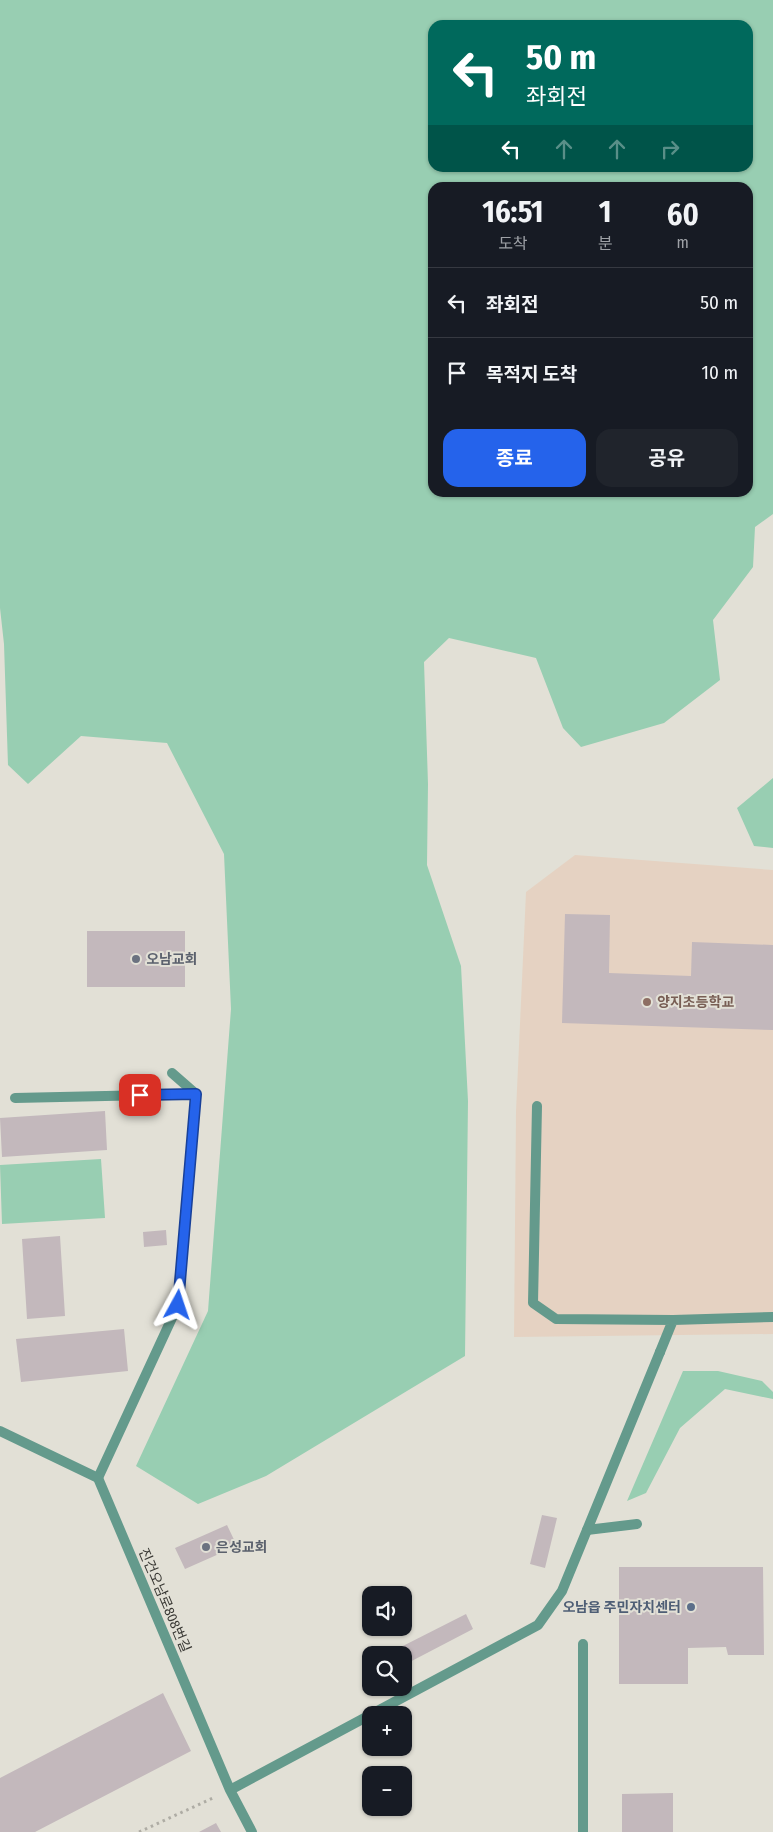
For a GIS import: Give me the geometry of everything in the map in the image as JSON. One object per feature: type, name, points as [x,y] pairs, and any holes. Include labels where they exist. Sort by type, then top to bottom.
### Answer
[{"type":"street","points":[[172,1073],[196,1094]]},
{"type":"street","points":[[15,1098],[196,1094]]},
{"type":"street","points":[[0,1431],[98,1478],[178,1305],[196,1094]]},
{"type":"street","points":[[537,1106],[533,1303],[556,1319],[673,1320],[773,1317]]},
{"type":"street","points":[[230,1790],[538,1625],[562,1591],[673,1320]]},
{"type":"street","name":"진건오남로808번길","points":[[98,1478],[230,1790],[252,1832]]},
{"type":"street","points":[[587,1530],[637,1524]]},
{"type":"street","points":[[583,1644],[583,1832]]},
{"type":"path","points":[[139,1832],[230,1790]]},
{"type":"shaded area","name":"양지초등학교","points":[[575,855],[773,870],[773,1334],[514,1337],[516,1111],[526,892]]},
{"type":"green space","points":[[0,0],[773,0],[773,514],[755,527],[753,567],[713,620],[720,680],[664,723],[581,747],[563,728],[536,658],[449,638],[424,662],[428,784],[427,865],[461,966],[468,1101],[465,1356],[266,1476],[198,1504],[136,1466],[208,1311],[231,1009],[224,854],[167,743],[81,736],[28,784],[8,765],[4,644],[0,608]]},
{"type":"green space","points":[[773,778],[773,848],[754,846],[737,808]]},
{"type":"green space","points":[[101,1159],[105,1218],[2,1224],[0,1165]]},
{"type":"green space","points":[[683,1371],[718,1371],[762,1381],[773,1392],[773,1399],[725,1389],[680,1428],[646,1493],[627,1501]]},
{"type":"building","points":[[565,914],[610,915],[609,973],[691,976],[692,942],[773,945],[773,1030],[562,1023]]},
{"type":"building","name":"오남교회","points":[[87,931],[185,931],[185,987],[87,987]]},
{"type":"building","points":[[105,1111],[107,1150],[2,1157],[0,1118]]},
{"type":"building","points":[[166,1230],[167,1245],[144,1247],[143,1232]]},
{"type":"building","points":[[60,1236],[65,1316],[27,1319],[22,1239]]},
{"type":"building","points":[[124,1329],[128,1371],[21,1382],[16,1339]]},
{"type":"building","points":[[542,1515],[557,1518],[545,1568],[530,1564]]},
{"type":"building","name":"은성교회","points":[[227,1525],[237,1546],[185,1569],[175,1548]]},
{"type":"building","name":"오남읍 주민자치센터","points":[[619,1567],[763,1567],[764,1655],[728,1655],[726,1647],[688,1648],[688,1684],[619,1684]]},
{"type":"building","points":[[466,1614],[473,1629],[412,1661],[412,1646],[403,1646]]},
{"type":"building","points":[[163,1693],[191,1751],[35,1832],[0,1832],[0,1778]]},
{"type":"building","points":[[673,1793],[673,1832],[622,1832],[622,1794]]},
{"type":"building","points":[[216,1823],[221,1832],[199,1832]]},
{"type":"place","name":"오남교회","points":[[136,959]]},
{"type":"place","name":"양지초등학교","points":[[647,1002]]},
{"type":"place","name":"은성교회","points":[[206,1547]]},
{"type":"place","name":"오남읍 주민자치센터","points":[[691,1607]]},
{"type":"route","points":[[140,1095],[196,1094],[178,1305]]}]
